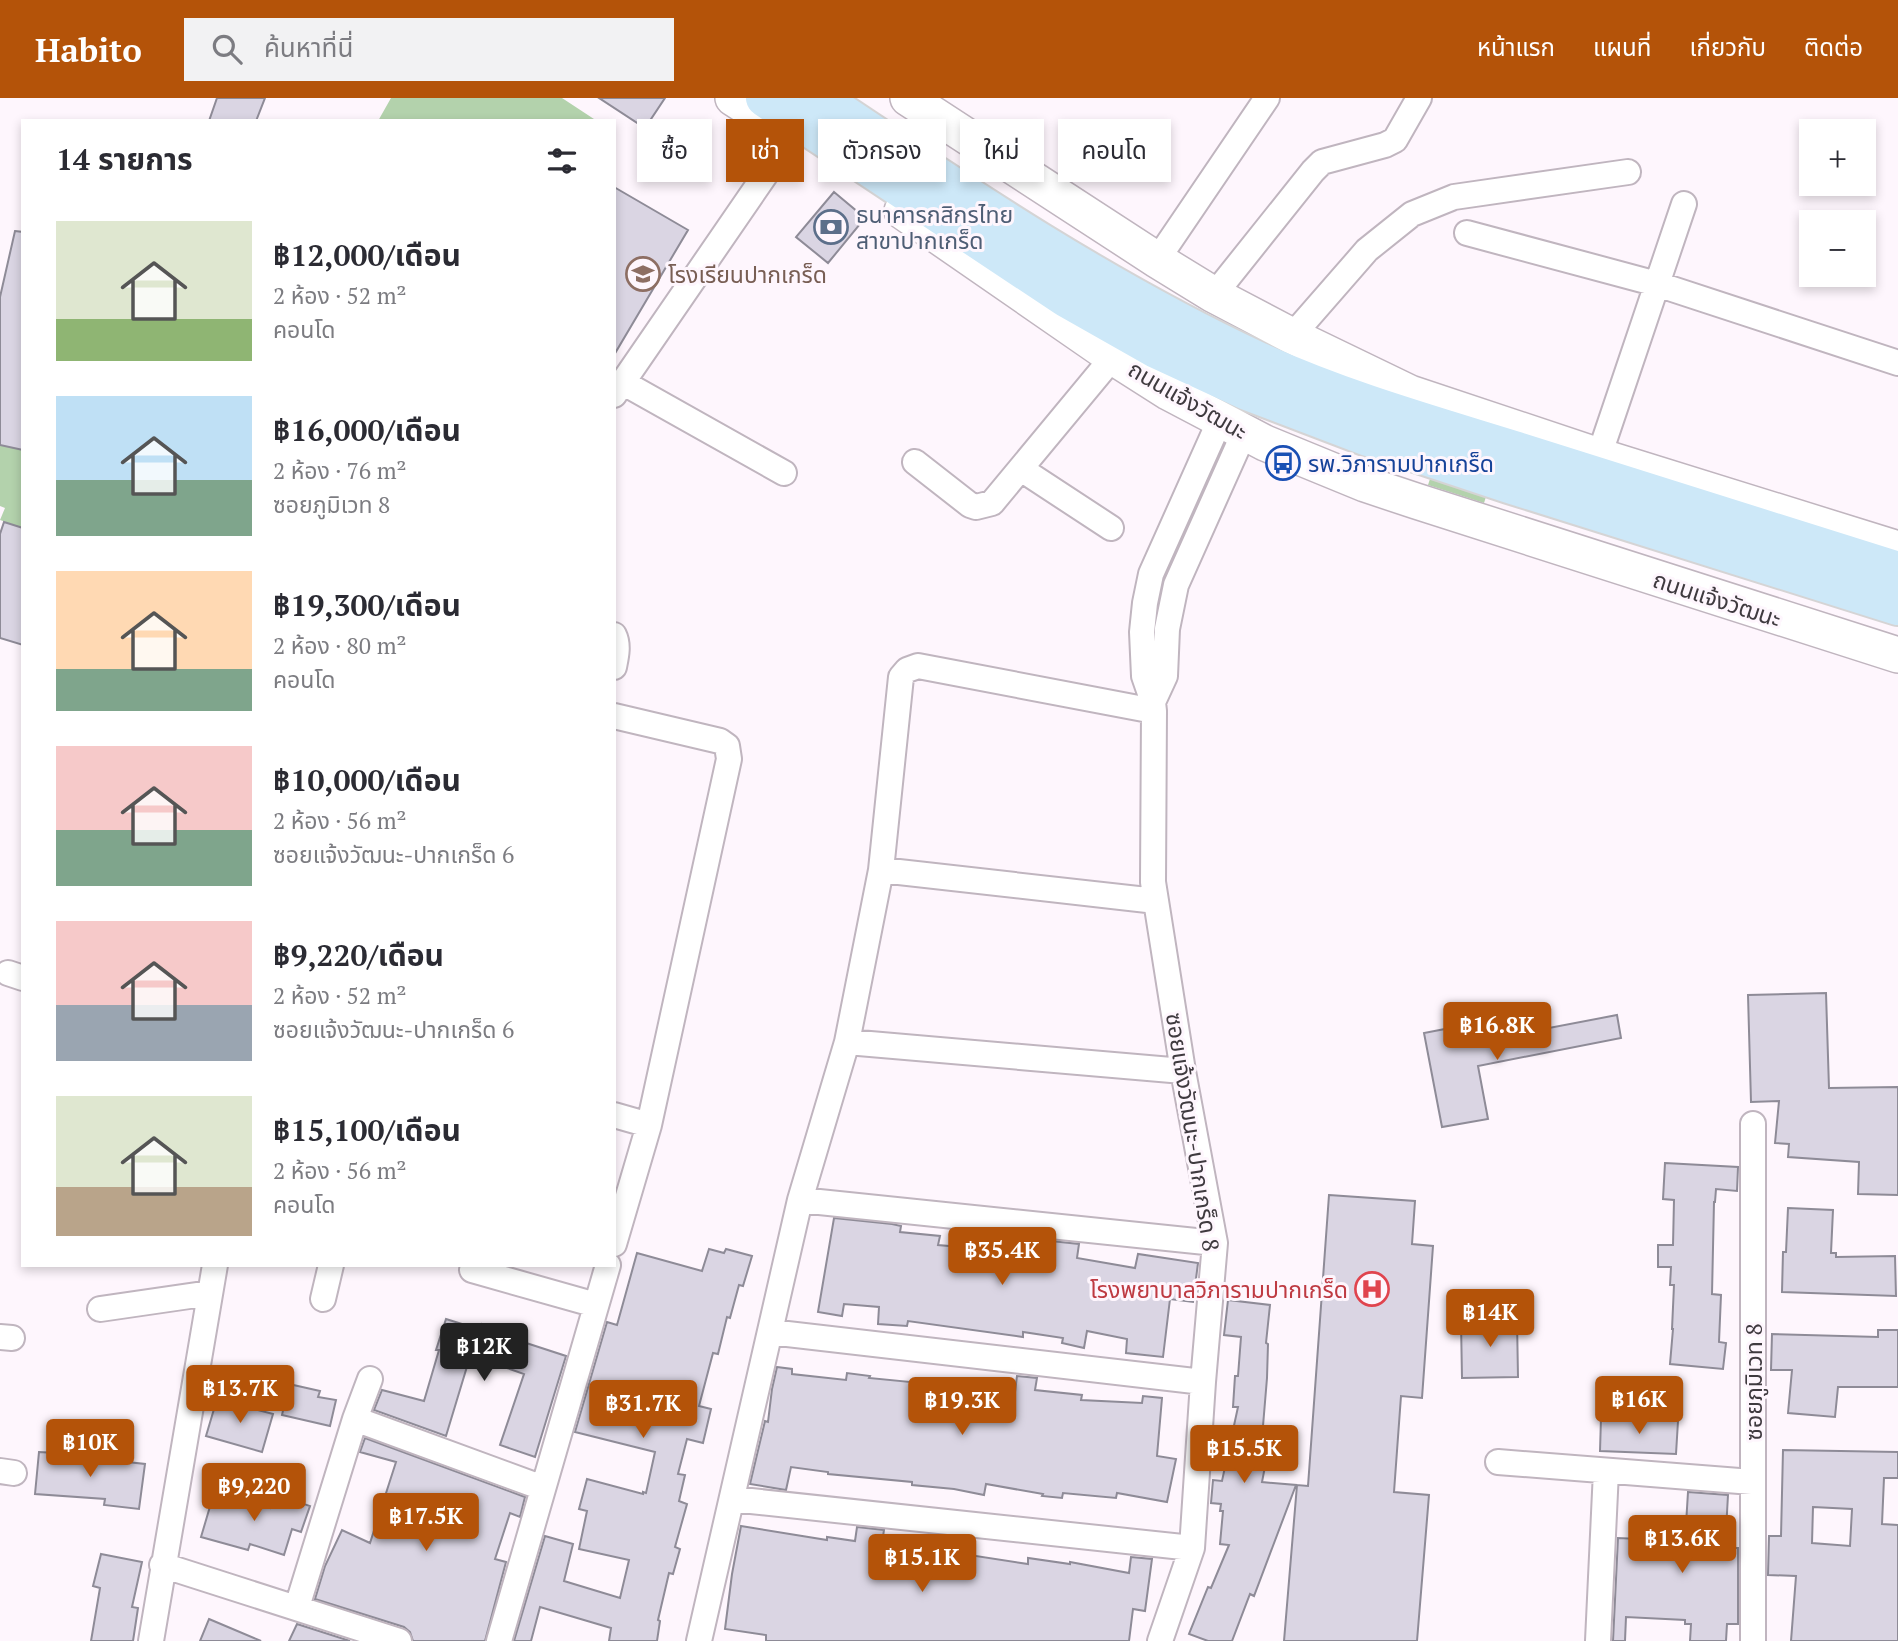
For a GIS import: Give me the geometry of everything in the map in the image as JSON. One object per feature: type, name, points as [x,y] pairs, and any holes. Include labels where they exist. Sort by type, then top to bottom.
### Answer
[{"type":"main road","name":"ถนนแจ้งวัฒนะ","points":[[733,98],[766,119]]},
{"type":"main road","name":"ถนนแจ้งวัฒนะ","points":[[765,98],[1066,298],[1156,349],[1247,391],[1368,437],[1522,488],[1898,606]]},
{"type":"main road","points":[[819,98],[974,202],[1065,257],[1160,312],[1259,362],[1375,408],[1898,571]]},
{"type":"main road","points":[[866,98],[1020,201],[1200,314],[1276,348],[1600,456],[1898,549]]},
{"type":"main road","points":[[908,98],[1214,295],[1410,393]]},
{"type":"main road","name":"ถนนแจ้งวัฒนะ","points":[[804,144],[1113,356],[1168,392],[1232,426],[1330,470],[1416,502],[1898,655]]},
{"type":"main road","points":[[1066,298],[1148,362],[1200,394],[1264,424],[1392,471],[1898,632]]},
{"type":"street","points":[[1157,260],[1267,98]]},
{"type":"street","points":[[1214,295],[1322,162],[1395,140],[1419,98]]},
{"type":"street","points":[[1293,336],[1367,250],[1412,215],[1454,197],[1628,172]]},
{"type":"street","points":[[760,182],[618,388],[784,472]]},
{"type":"street","points":[[1600,456],[1684,204]]},
{"type":"street","points":[[1467,233],[1657,284],[1898,363]]},
{"type":"street","points":[[915,462],[970,505],[976,507],[992,503],[1113,356]]},
{"type":"street","name":"ซอยแจ้งวัฒนะ-ปากเกร็ด 8","points":[[1160,1641],[1192,1548],[1215,1243],[1183,1071],[1153,882],[1153,706],[1165,676],[1167,629],[1176,585],[1232,426]]},
{"type":"street","points":[[1021,469],[1111,528]]},
{"type":"street","points":[[616,638],[616,656]]},
{"type":"street","points":[[699,1641],[800,1200],[847,1041],[881,870],[901,677],[907,670],[918,666],[1153,706]]},
{"type":"street","points":[[616,716],[720,741],[727,746],[729,759],[649,1125],[616,1237]]},
{"type":"street","points":[[881,870],[1156,901]]},
{"type":"street","points":[[847,1041],[1183,1071]]},
{"type":"street","points":[[616,1116],[649,1125]]},
{"type":"street","name":"ซอยภูมิเวท 8","points":[[1752,1641],[1754,1124]]},
{"type":"street","points":[[800,1200],[1215,1243]]},
{"type":"street","points":[[150,1641],[215,1267]]},
{"type":"street","points":[[323,1299],[331,1267]]},
{"type":"street","points":[[499,1641],[607,1267]]},
{"type":"street","points":[[472,1270],[596,1306]]},
{"type":"street","points":[[100,1309],[210,1293]]},
{"type":"street","points":[[770,1332],[1203,1382]]},
{"type":"street","points":[[297,1607],[370,1378]]},
{"type":"street","points":[[355,1419],[543,1488]]},
{"type":"street","points":[[1498,1462],[1752,1482]]},
{"type":"street","points":[[1598,1641],[1606,1471]]},
{"type":"street","points":[[732,1499],[1192,1548]]},
{"type":"street","points":[[162,1565],[399,1641]]},
{"type":"green space","points":[[391,98],[562,98],[594,119],[379,119]]},
{"type":"green space","points":[[0,431],[21,436],[21,527],[0,520],[5,508],[0,506]]},
{"type":"green space","points":[[1440,448],[1496,466],[1484,503],[1428,485]]},
{"type":"building","points":[[217,98],[265,98],[257,119],[210,119]]},
{"type":"building","points":[[599,98],[665,98],[651,119],[637,119],[637,123]]},
{"type":"building","points":[[616,188],[688,230],[616,352]]},
{"type":"building","name":"ธนาคารกสิกรไทย สาขาปากเกร็ด","points":[[834,192],[865,218],[828,263],[796,237]]},
{"type":"building","points":[[15,231],[21,232],[21,450],[0,445],[0,297]]},
{"type":"building","points":[[4,522],[21,527],[21,644],[0,638],[0,534]]},
{"type":"building","points":[[1826,993],[1829,1088],[1898,1087],[1898,1195],[1858,1194],[1859,1162],[1788,1157],[1789,1144],[1775,1143],[1779,1101],[1751,1102],[1748,995]]},
{"type":"building","points":[[1617,1015],[1621,1038],[1478,1066],[1488,1119],[1442,1127],[1424,1033],[1445,1029],[1448,1045]]},
{"type":"building","points":[[1665,1163],[1738,1167],[1737,1191],[1716,1189],[1714,1202],[1712,1294],[1721,1295],[1719,1342],[1726,1343],[1723,1369],[1670,1364],[1674,1285],[1670,1285],[1671,1267],[1658,1267],[1658,1245],[1673,1245],[1674,1200],[1663,1199]]},
{"type":"building","points":[[1329,1195],[1415,1201],[1412,1244],[1433,1246],[1422,1398],[1401,1396],[1394,1492],[1429,1495],[1417,1641],[1284,1641],[1297,1485],[1308,1486]]},
{"type":"building","points":[[1788,1208],[1833,1210],[1831,1253],[1836,1253],[1836,1257],[1895,1256],[1896,1296],[1782,1292]]},
{"type":"building","points":[[834,1218],[892,1224],[901,1226],[900,1232],[940,1236],[938,1245],[984,1247],[1029,1256],[1032,1239],[1079,1244],[1077,1258],[1135,1268],[1138,1254],[1198,1263],[1193,1302],[1170,1299],[1163,1357],[1126,1353],[1127,1339],[1087,1331],[1084,1348],[1062,1343],[1063,1338],[1023,1332],[1023,1337],[908,1321],[907,1326],[878,1324],[879,1307],[844,1304],[842,1316],[818,1312]]},
{"type":"building","points":[[709,1249],[724,1253],[726,1249],[752,1256],[743,1286],[739,1285],[730,1318],[727,1317],[718,1354],[713,1353],[699,1406],[711,1409],[703,1443],[687,1439],[678,1474],[685,1475],[679,1501],[687,1504],[675,1547],[680,1549],[673,1574],[669,1573],[658,1620],[657,1641],[609,1641],[611,1628],[540,1607],[531,1641],[514,1641],[545,1536],[573,1544],[564,1581],[620,1598],[629,1560],[579,1549],[587,1511],[579,1509],[587,1479],[646,1493],[655,1452],[575,1432],[607,1322],[617,1325],[637,1253],[702,1271]]},
{"type":"building","points":[[1228,1300],[1270,1305],[1261,1450],[1268,1451],[1262,1482],[1296,1485],[1254,1596],[1250,1594],[1232,1641],[1208,1641],[1189,1634],[1229,1545],[1220,1544],[1223,1511],[1220,1511],[1221,1504],[1211,1503],[1213,1480],[1222,1481],[1238,1407],[1233,1407],[1241,1337],[1224,1335]]},
{"type":"building","points":[[446,1319],[481,1330],[482,1324],[515,1332],[514,1339],[566,1356],[535,1457],[500,1445],[524,1374],[507,1368],[469,1360],[446,1436],[374,1410],[382,1390],[424,1401]]},
{"type":"building","points":[[1517,1320],[1518,1377],[1462,1378],[1461,1322]]},
{"type":"building","points":[[1878,1330],[1898,1330],[1898,1387],[1838,1387],[1835,1417],[1788,1413],[1792,1370],[1771,1370],[1772,1334],[1878,1337]]},
{"type":"building","points":[[777,1367],[792,1369],[792,1374],[846,1380],[847,1373],[870,1376],[869,1378],[930,1384],[930,1380],[1015,1392],[1017,1376],[1037,1378],[1035,1390],[1082,1395],[1081,1400],[1142,1403],[1143,1396],[1162,1398],[1157,1456],[1176,1459],[1167,1502],[1117,1493],[1116,1498],[1063,1493],[1062,1498],[986,1484],[984,1495],[912,1485],[912,1482],[828,1474],[791,1467],[786,1490],[750,1484],[765,1421],[768,1422]]},
{"type":"building","points":[[289,1384],[320,1391],[318,1397],[336,1400],[330,1426],[282,1415]]},
{"type":"building","points":[[217,1399],[273,1414],[262,1452],[206,1436]]},
{"type":"building","points":[[1601,1418],[1678,1421],[1676,1454],[1600,1451]]},
{"type":"building","points":[[365,1438],[525,1497],[520,1517],[510,1513],[495,1559],[506,1562],[485,1641],[413,1641],[410,1632],[404,1627],[315,1599],[325,1566],[342,1530],[370,1543],[396,1462],[360,1452]]},
{"type":"building","points":[[1783,1450],[1898,1452],[1898,1478],[1884,1478],[1882,1524],[1898,1525],[1898,1641],[1791,1641],[1796,1576],[1768,1575],[1769,1536],[1781,1536]],"holes":[[[1813,1507],[1852,1509],[1850,1546],[1812,1543]]]},
{"type":"building","points":[[39,1452],[91,1455],[90,1458],[145,1464],[139,1509],[104,1505],[105,1499],[35,1494]]},
{"type":"building","points":[[1688,1492],[1728,1495],[1725,1548],[1738,1548],[1738,1624],[1727,1624],[1726,1641],[1690,1641],[1691,1624],[1685,1624],[1685,1620],[1626,1617],[1625,1641],[1613,1641],[1618,1538],[1685,1541]]},
{"type":"building","points":[[214,1493],[270,1508],[275,1494],[310,1506],[301,1532],[292,1529],[284,1555],[250,1544],[248,1550],[201,1537]]},
{"type":"building","points":[[741,1526],[827,1540],[827,1537],[855,1541],[857,1527],[884,1530],[882,1543],[892,1546],[1028,1564],[1028,1558],[1070,1562],[1129,1573],[1131,1557],[1152,1559],[1145,1611],[1133,1609],[1129,1641],[766,1641],[766,1635],[725,1629]]},
{"type":"building","points":[[101,1554],[142,1562],[132,1607],[138,1608],[133,1641],[91,1641],[100,1588],[93,1586]]},
{"type":"building","points":[[209,1619],[261,1641],[200,1641]]},
{"type":"building","points":[[297,1624],[350,1641],[289,1641]]},
{"type":"place","name":"ธนาคารกสิกรไทย สาขาปากเกร็ด","points":[[831,227]]},
{"type":"place","name":"โรงเรียนปากเกร็ด","points":[[643,274]]},
{"type":"place","name":"รพ.วิภารามปากเกร็ด","points":[[1283,463]]},
{"type":"place","name":"โรงพยาบาลวิภารามปากเกร็ด","points":[[1372,1289]]}]
